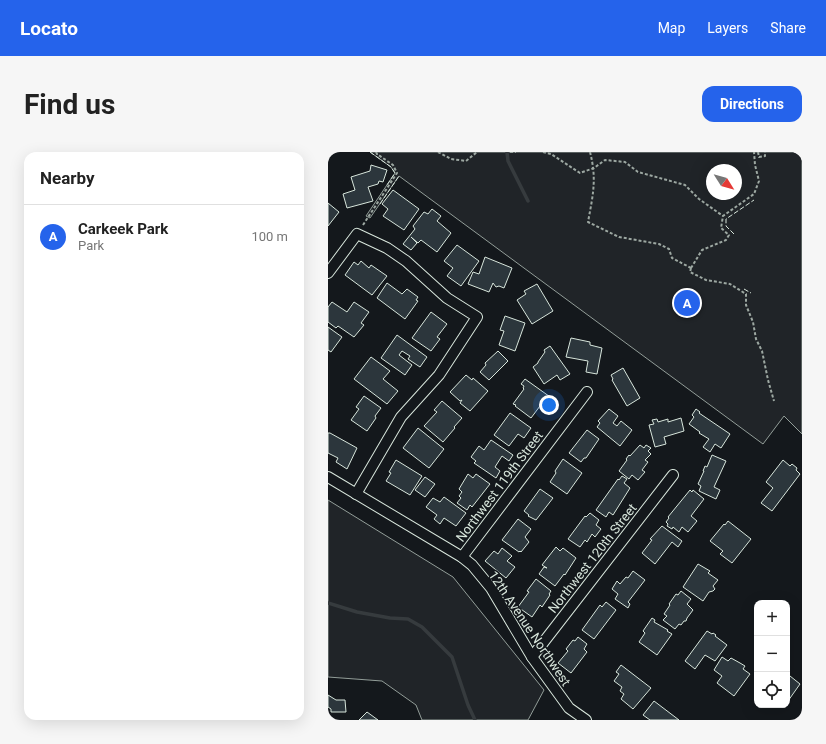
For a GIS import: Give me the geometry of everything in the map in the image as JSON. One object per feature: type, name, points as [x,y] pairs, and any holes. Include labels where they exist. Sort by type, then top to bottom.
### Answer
[{"type":"street","points":[[328,273],[357,234],[387,248],[406,261],[447,298],[478,317],[439,376],[401,417],[356,494]]},
{"type":"street","name":"Northwest 119th Street","points":[[462,557],[587,392]]},
{"type":"street","name":"Northwest 120th Street","points":[[532,657],[673,475]]},
{"type":"street","name":"12th Avenue Northwest","points":[[328,477],[462,557],[472,565],[491,588],[532,657],[569,708],[586,720]]},
{"type":"path","points":[[438,152],[451,159],[466,161],[477,152]]},
{"type":"path","points":[[510,152],[515,152]]},
{"type":"path","points":[[543,152],[551,154],[580,173],[594,168],[605,160],[625,162],[638,172],[685,185],[699,199],[723,216]]},
{"type":"path","points":[[590,152],[594,168],[594,192],[588,222],[619,238],[659,244],[669,250],[672,258],[691,268]]},
{"type":"path","points":[[765,152],[765,156],[759,157],[758,153],[754,153],[759,181],[754,194],[723,216],[722,228],[729,235],[726,240],[702,250],[690,272],[706,280],[730,284],[746,294],[746,305],[753,322],[756,339],[762,351],[774,401]]},
{"type":"path","points":[[357,234],[397,173],[393,165],[378,153]]},
{"type":"shaded area","points":[[370,152],[802,152],[802,434],[784,416],[763,444],[399,176],[370,218],[366,216],[395,173],[391,167]]},
{"type":"shaded area","points":[[328,500],[453,577],[544,690],[528,720],[422,720],[416,705],[382,681],[328,677]]},
{"type":"building","points":[[371,165],[387,170],[383,182],[379,181],[378,184],[368,187],[373,201],[347,208],[343,194],[355,190],[351,177],[370,171]]},
{"type":"building","points":[[393,190],[419,209],[404,230],[383,216],[388,209],[382,204]]},
{"type":"building","points":[[328,203],[339,212],[328,226]]},
{"type":"building","points":[[432,209],[441,216],[437,221],[451,233],[437,252],[421,240],[418,243],[411,237],[417,243],[411,250],[403,244],[415,229],[413,226],[424,212],[428,214]]},
{"type":"building","points":[[457,245],[479,261],[461,286],[447,276],[453,268],[444,261]]},
{"type":"building","points":[[485,257],[512,268],[504,288],[499,286],[496,287],[493,283],[489,292],[468,284],[473,272],[479,274]]},
{"type":"building","points":[[361,261],[369,268],[371,265],[387,276],[372,295],[345,275],[354,262],[358,265]]},
{"type":"building","points":[[387,283],[402,294],[407,289],[418,297],[416,300],[418,301],[405,319],[377,298]]},
{"type":"building","points":[[537,284],[553,311],[532,324],[517,300],[526,294],[524,291]]},
{"type":"building","points":[[332,302],[347,312],[354,302],[369,312],[361,323],[364,325],[354,337],[338,326],[336,328],[328,322],[328,307]]},
{"type":"building","points":[[431,312],[447,324],[437,337],[440,339],[431,351],[412,338]]},
{"type":"building","points":[[505,316],[525,323],[515,351],[499,345],[504,331],[500,330]]},
{"type":"building","points":[[328,327],[342,337],[331,352],[328,350]]},
{"type":"building","points":[[397,335],[427,357],[420,367],[408,359],[410,356],[402,351],[399,355],[412,365],[405,375],[381,358]]},
{"type":"building","points":[[571,338],[590,342],[590,345],[602,348],[597,374],[586,372],[588,361],[566,357]]},
{"type":"building","points":[[550,346],[570,374],[560,380],[557,375],[544,384],[533,367],[538,363],[545,352],[544,350]]},
{"type":"building","points":[[498,351],[508,361],[489,380],[480,372],[486,365],[485,363]]},
{"type":"building","points":[[371,357],[390,371],[383,379],[398,391],[387,404],[354,379]]},
{"type":"building","points":[[623,368],[640,398],[627,406],[612,380],[611,375]]},
{"type":"building","points":[[466,375],[472,380],[473,378],[488,391],[470,411],[460,403],[462,400],[460,401],[450,392]]},
{"type":"building","points":[[525,379],[553,399],[545,409],[540,406],[531,418],[513,404],[524,389],[524,386],[521,384]]},
{"type":"building","points":[[364,396],[381,408],[367,431],[351,420],[359,409],[356,407]]},
{"type":"building","points":[[442,401],[462,418],[443,442],[424,426],[437,412],[434,410]]},
{"type":"building","points":[[609,409],[618,416],[613,423],[617,426],[621,421],[632,430],[620,446],[597,427],[600,423],[598,421]]},
{"type":"building","points":[[696,409],[700,412],[699,413],[730,434],[721,448],[715,444],[710,452],[703,447],[709,439],[689,424],[694,417],[692,415]]},
{"type":"building","points":[[510,413],[531,428],[524,438],[518,434],[509,446],[494,435]]},
{"type":"building","points":[[681,418],[684,431],[664,437],[666,444],[655,447],[649,425],[654,424],[652,420],[657,419],[658,422],[668,419],[668,422]]},
{"type":"building","points":[[418,428],[444,449],[429,468],[403,448]]},
{"type":"building","points":[[587,430],[599,439],[586,458],[584,458],[581,462],[569,453]]},
{"type":"building","points":[[328,433],[357,448],[347,469],[336,462],[338,458],[328,453]]},
{"type":"building","points":[[491,440],[513,455],[509,461],[502,456],[495,467],[500,471],[496,478],[474,463],[476,461],[471,457],[479,446],[484,450]]},
{"type":"building","points":[[640,445],[644,448],[646,445],[651,448],[648,451],[651,454],[645,460],[648,462],[642,470],[645,472],[638,480],[632,475],[629,479],[619,471],[629,455],[630,456]]},
{"type":"building","points":[[712,455],[726,461],[714,487],[720,490],[716,499],[699,491],[701,486],[698,484],[705,466],[707,467]]},
{"type":"building","points":[[563,459],[582,473],[567,494],[550,482]]},
{"type":"building","points":[[396,460],[422,476],[410,495],[386,481]]},
{"type":"building","points":[[783,460],[790,466],[792,464],[797,468],[796,470],[800,474],[772,511],[761,503],[773,488],[766,482]]},
{"type":"building","points":[[468,474],[473,478],[476,474],[490,484],[472,507],[470,505],[467,510],[457,503],[461,498],[459,496],[462,492],[459,489]]},
{"type":"building","points":[[622,476],[627,479],[624,483],[630,488],[613,515],[609,512],[606,517],[596,510],[618,479],[619,480]]},
{"type":"building","points":[[425,477],[435,484],[425,497],[415,490]]},
{"type":"building","points":[[540,489],[553,498],[536,520],[528,516],[529,515],[524,511]]},
{"type":"building","points":[[690,490],[692,492],[693,490],[704,499],[691,516],[697,521],[688,532],[682,527],[679,532],[673,527],[672,529],[667,526],[668,524],[666,522],[669,518],[668,517]]},
{"type":"building","points":[[444,497],[466,513],[456,526],[444,518],[440,524],[434,519],[437,515],[426,507],[433,498],[440,502]]},
{"type":"building","points":[[590,513],[599,520],[596,525],[601,529],[595,537],[592,534],[587,542],[585,540],[580,547],[568,539],[585,516],[586,517]]},
{"type":"building","points":[[518,519],[531,529],[525,537],[529,542],[521,552],[502,540]]},
{"type":"building","points":[[728,521],[751,539],[732,563],[720,554],[723,551],[710,541]]},
{"type":"building","points":[[662,526],[682,541],[678,547],[672,542],[655,564],[642,553],[652,540],[650,539]]},
{"type":"building","points":[[556,547],[560,551],[563,548],[576,558],[565,575],[564,574],[555,586],[539,574],[544,567],[547,568],[542,565]]},
{"type":"building","points":[[502,548],[512,556],[507,561],[515,567],[506,578],[485,561],[494,551],[498,554]]},
{"type":"building","points":[[698,564],[710,571],[708,573],[718,580],[713,586],[715,589],[709,592],[703,601],[683,587]]},
{"type":"building","points":[[633,571],[645,580],[628,602],[630,604],[628,608],[615,599],[618,594],[612,589],[617,581],[620,584],[626,577],[628,578]]},
{"type":"building","points":[[536,579],[551,591],[542,607],[540,605],[532,617],[518,607]]},
{"type":"building","points":[[681,591],[691,599],[687,604],[693,610],[686,621],[684,621],[681,625],[679,624],[675,629],[663,620],[667,616],[664,614],[670,605],[669,604],[676,594],[678,595]]},
{"type":"building","points":[[606,602],[616,610],[594,639],[582,630],[600,605],[602,607]]},
{"type":"building","points":[[652,618],[655,620],[654,622],[672,634],[657,655],[639,642],[645,633],[643,631]]},
{"type":"building","points":[[707,631],[716,635],[715,636],[727,645],[715,661],[705,655],[695,669],[685,661]]},
{"type":"building","points":[[578,637],[587,644],[584,649],[587,652],[571,673],[558,663],[568,651],[566,649],[573,640],[575,641]]},
{"type":"building","points":[[722,657],[728,661],[731,658],[745,666],[743,669],[750,674],[734,696],[717,683],[722,676],[714,670]]},
{"type":"building","points":[[621,665],[651,688],[633,709],[621,699],[624,694],[620,691],[622,687],[614,681],[619,674],[616,672]]},
{"type":"building","points":[[790,676],[800,684],[790,698]]},
{"type":"building","points":[[328,695],[336,700],[345,700],[346,712],[331,712],[331,709],[328,707]]},
{"type":"building","points":[[654,701],[679,720],[650,720],[643,715]]},
{"type":"building","points":[[367,712],[378,720],[359,720]]},
{"type":"waterway","points":[[507,152],[508,161],[528,201]]},
{"type":"waterway","points":[[328,603],[357,612],[390,618],[408,619],[422,627],[452,657],[468,705],[475,720]]},
{"type":"fence","points":[[370,152],[391,167],[395,173],[387,185]]},
{"type":"fence","points":[[380,204],[399,176]]},
{"type":"fence","points":[[734,234],[726,226],[726,219],[754,200]]},
{"type":"fence","points":[[744,289],[751,293]]},
{"type":"place","name":"Carkeek Park","points":[[687,303]]}]
